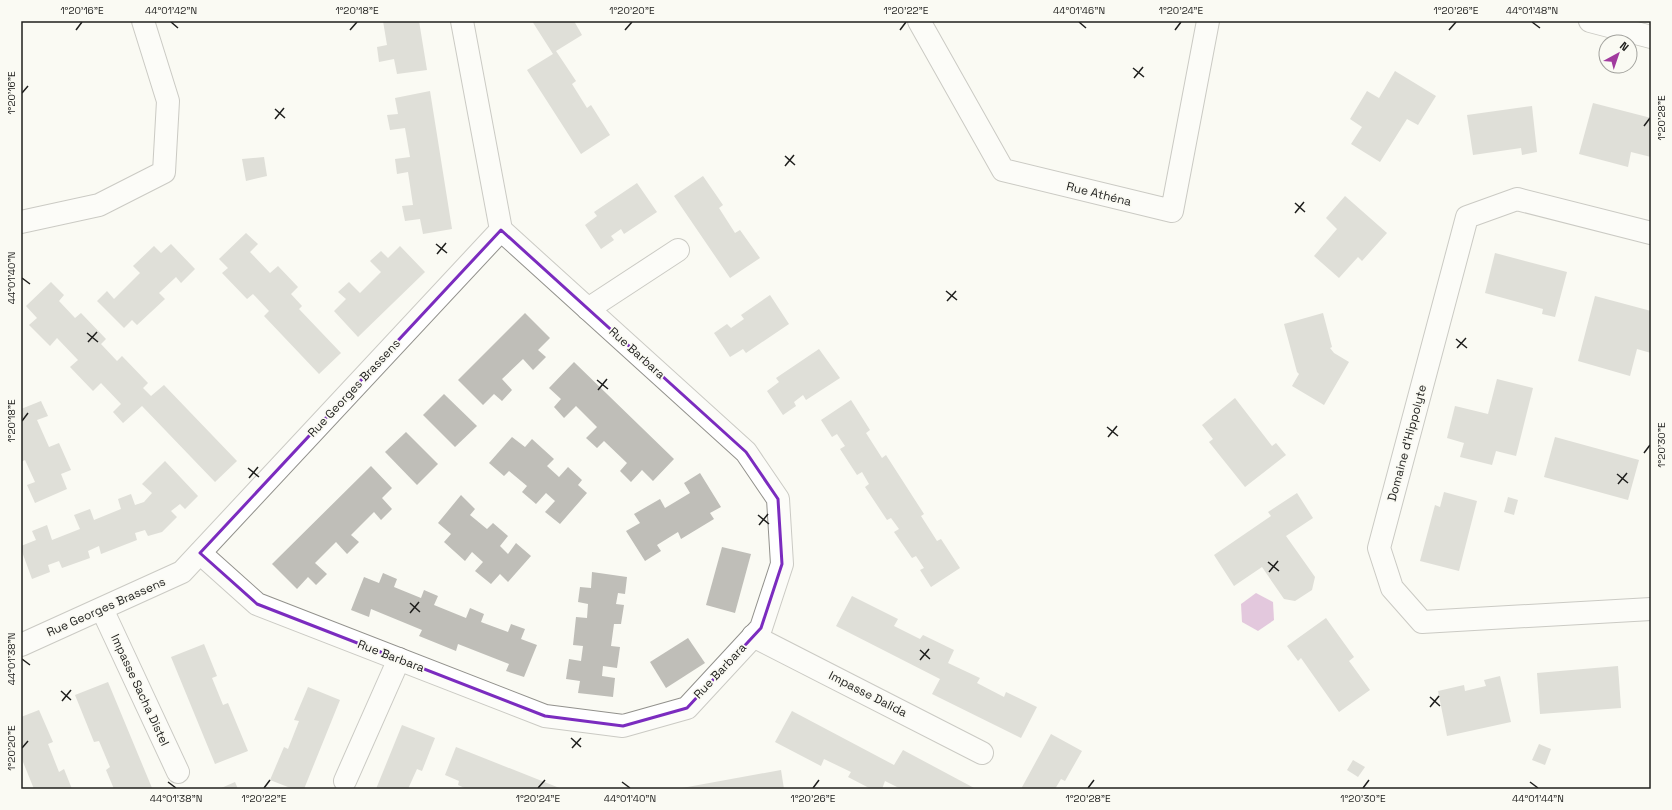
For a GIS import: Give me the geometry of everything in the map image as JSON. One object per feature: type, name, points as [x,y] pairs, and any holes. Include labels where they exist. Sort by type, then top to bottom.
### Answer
[{"type":"street","points":[[21,222],[99,205],[164,172],[168,101],[143,21]]},
{"type":"street","points":[[462,21],[501,230]]},
{"type":"street","name":"Rue Athéna","points":[[919,21],[1003,170],[1172,212],[1208,21]]},
{"type":"street","points":[[1590,21],[1651,37]]},
{"type":"street","name":"Domaine d'Hippolyte","points":[[1651,233],[1517,199],[1467,217],[1378,548],[1392,588],[1422,622],[1651,609]]},
{"type":"street","name":"Rue Barbara","points":[[200,553],[257,604],[545,716],[623,726],[687,708],[761,628],[782,564],[778,500],[746,452],[501,230]]},
{"type":"street","name":"Rue Georges Brassens","points":[[21,645],[182,572],[501,230]]},
{"type":"street","points":[[588,309],[678,250]]},
{"type":"street","name":"Impasse Sacha Distel","points":[[102,609],[178,772]]},
{"type":"street","name":"Impasse Dalida","points":[[752,636],[982,753]]},
{"type":"street","points":[[345,781],[399,659]]},
{"type":"highlighted area","points":[[501,230],[746,452],[778,499],[782,564],[761,628],[687,708],[623,726],[545,716],[257,604],[200,553]]},
{"type":"shaded area","points":[[1256,593],[1273,602],[1274,620],[1258,631],[1242,622],[1241,604]]},
{"type":"building","points":[[383,21],[419,21],[427,70],[397,74],[394,59],[379,62],[377,47],[387,45]]},
{"type":"building","points":[[532,21],[574,21],[582,35],[556,51],[576,81],[572,84],[587,108],[591,105],[610,135],[581,154],[527,70],[553,54]]},
{"type":"building","points":[[1395,71],[1436,96],[1418,125],[1407,119],[1380,162],[1351,144],[1362,127],[1350,119],[1367,91],[1379,98]]},
{"type":"building","points":[[430,91],[452,229],[423,234],[420,219],[405,221],[402,206],[413,205],[408,172],[397,174],[395,159],[410,157],[405,128],[390,130],[387,115],[398,114],[395,98]]},
{"type":"building","points":[[1593,103],[1651,118],[1651,157],[1631,152],[1628,167],[1579,154]]},
{"type":"building","points":[[1532,106],[1537,152],[1522,155],[1521,148],[1473,155],[1467,115]]},
{"type":"building","points":[[264,157],[267,176],[246,181],[242,159]]},
{"type":"building","points":[[703,176],[723,205],[719,208],[735,233],[740,230],[760,258],[730,278],[674,196]]},
{"type":"building","points":[[637,183],[657,212],[624,234],[621,229],[611,236],[614,240],[601,249],[585,225],[597,216],[594,212]]},
{"type":"building","points":[[1345,196],[1387,233],[1362,261],[1358,257],[1339,278],[1314,256],[1337,229],[1326,218]]},
{"type":"building","points":[[246,233],[258,244],[250,252],[270,273],[278,266],[298,287],[291,294],[302,306],[299,309],[341,353],[319,374],[264,316],[269,311],[253,294],[247,299],[222,273],[228,268],[219,259]]},
{"type":"building","points":[[171,244],[195,269],[181,283],[176,277],[159,293],[165,299],[137,325],[132,320],[124,328],[97,301],[107,291],[114,299],[140,273],[133,266],[154,246],[161,253]]},
{"type":"building","points":[[400,246],[425,272],[358,337],[334,311],[346,299],[338,292],[349,282],[360,293],[381,272],[370,261],[381,251],[388,258]]},
{"type":"building","points":[[1495,253],[1567,272],[1555,317],[1542,314],[1543,309],[1485,293]]},
{"type":"building","points":[[51,282],[64,295],[59,301],[75,318],[81,313],[106,339],[101,344],[117,361],[122,356],[148,383],[143,388],[151,396],[164,385],[237,461],[215,482],[142,406],[123,423],[113,412],[121,404],[101,383],[93,391],[70,367],[78,360],[57,338],[50,346],[29,325],[37,318],[26,306]]},
{"type":"building","points":[[770,295],[789,324],[746,353],[743,349],[730,357],[714,333],[727,324],[731,328],[744,319],[741,315]]},
{"type":"building","points":[[1595,296],[1651,311],[1651,353],[1637,349],[1630,376],[1578,361]]},
{"type":"building","points":[[525,313],[550,338],[538,350],[546,357],[533,370],[523,359],[502,379],[512,390],[502,401],[494,394],[483,405],[458,380]]},
{"type":"building","points":[[1323,313],[1332,347],[1330,348],[1334,353],[1349,362],[1324,405],[1292,386],[1299,374],[1297,372],[1284,324]]},
{"type":"building","points":[[819,349],[840,378],[806,400],[803,395],[794,402],[796,406],[783,415],[767,391],[779,382],[776,378]]},
{"type":"building","points":[[574,362],[674,459],[653,481],[642,470],[631,482],[620,471],[627,463],[604,441],[597,448],[586,438],[597,427],[576,406],[564,418],[554,407],[561,399],[549,388]]},
{"type":"building","points":[[1497,379],[1533,388],[1516,456],[1496,451],[1492,465],[1460,457],[1464,443],[1447,438],[1455,406],[1488,414]]},
{"type":"building","points":[[444,394],[477,426],[455,447],[423,415]]},
{"type":"building","points":[[1235,398],[1272,446],[1276,443],[1286,455],[1245,487],[1209,442],[1213,439],[1202,425]]},
{"type":"building","points":[[851,400],[870,430],[866,433],[882,458],[886,455],[924,514],[921,516],[937,541],[941,539],[960,568],[931,587],[920,570],[924,568],[916,556],[912,558],[894,532],[899,529],[891,518],[887,520],[865,487],[869,484],[862,472],[857,475],[840,449],[845,446],[837,434],[832,437],[821,420]]},
{"type":"building","points":[[41,401],[48,416],[37,420],[49,447],[59,443],[71,470],[61,474],[67,489],[35,503],[27,485],[35,482],[25,460],[21,462],[21,409]]},
{"type":"building","points":[[406,432],[438,464],[417,485],[385,452]]},
{"type":"building","points":[[512,437],[525,447],[532,439],[554,459],[547,466],[559,477],[568,467],[582,480],[578,485],[587,493],[560,524],[545,512],[555,501],[546,493],[536,504],[522,492],[527,486],[509,471],[504,476],[489,463]]},
{"type":"building","points":[[1555,437],[1639,460],[1628,500],[1544,477]]},
{"type":"building","points":[[165,461],[198,496],[185,509],[180,504],[171,511],[177,517],[162,532],[148,536],[145,530],[135,533],[137,540],[101,554],[99,546],[88,551],[90,558],[62,568],[59,561],[48,565],[50,572],[32,579],[21,546],[36,540],[32,531],[47,525],[52,540],[80,529],[74,515],[90,509],[94,520],[121,509],[118,499],[131,494],[135,505],[144,502],[152,493],[142,484]]},
{"type":"building","points":[[371,466],[392,488],[382,498],[392,509],[381,520],[374,512],[351,535],[359,542],[347,554],[336,542],[315,563],[327,574],[316,585],[308,577],[297,589],[272,564]]},
{"type":"building","points":[[700,473],[721,507],[710,513],[714,519],[681,539],[678,532],[657,545],[661,551],[645,561],[626,531],[640,523],[634,514],[660,499],[665,508],[690,493],[684,483]]},
{"type":"building","points":[[1444,492],[1477,501],[1459,571],[1420,561],[1435,505],[1440,507]]},
{"type":"building","points":[[1297,493],[1313,518],[1286,536],[1315,577],[1312,590],[1295,601],[1284,599],[1262,567],[1234,586],[1214,555],[1271,516],[1268,512]]},
{"type":"building","points":[[461,495],[475,509],[470,515],[487,529],[493,523],[508,536],[500,546],[508,554],[516,543],[531,556],[508,582],[500,574],[491,584],[475,571],[483,562],[472,552],[465,561],[444,542],[451,534],[438,523]]},
{"type":"building","points":[[1508,497],[1518,500],[1514,515],[1504,512]]},
{"type":"building","points":[[722,547],[751,554],[735,613],[706,605]]},
{"type":"building","points":[[592,572],[627,577],[625,594],[618,593],[616,604],[624,605],[621,624],[614,624],[611,646],[620,647],[617,668],[603,666],[602,676],[615,678],[613,697],[578,693],[580,681],[566,679],[569,659],[581,661],[583,646],[573,645],[576,617],[587,618],[588,604],[578,602],[580,587],[591,588]]},
{"type":"building","points":[[383,573],[397,579],[394,587],[421,598],[424,590],[438,596],[434,605],[466,618],[470,608],[484,614],[481,622],[508,632],[511,624],[525,629],[521,639],[537,645],[524,677],[506,671],[509,664],[458,644],[456,651],[419,636],[422,630],[371,609],[369,617],[351,610],[364,577],[379,583]]},
{"type":"building","points":[[852,596],[898,619],[894,626],[920,639],[923,635],[954,650],[948,663],[980,678],[977,683],[1004,697],[1006,692],[1037,707],[1021,738],[932,694],[940,679],[836,626]]},
{"type":"building","points":[[1326,618],[1354,657],[1349,661],[1370,690],[1339,712],[1301,658],[1298,661],[1287,646]]},
{"type":"building","points":[[688,638],[705,663],[666,688],[650,662]]},
{"type":"building","points":[[204,644],[217,676],[212,678],[223,705],[228,703],[248,751],[215,764],[171,657]]},
{"type":"building","points":[[1618,666],[1621,708],[1540,714],[1537,673]]},
{"type":"building","points":[[1500,676],[1511,722],[1447,736],[1438,691],[1464,685],[1465,691],[1486,686],[1484,680]]},
{"type":"building","points":[[108,682],[152,788],[150,789],[114,789],[106,770],[110,767],[99,741],[94,742],[75,695]]},
{"type":"building","points":[[308,687],[340,700],[304,789],[293,789],[270,780],[284,747],[288,749],[299,721],[294,720]]},
{"type":"building","points":[[39,710],[53,742],[48,744],[59,772],[64,769],[72,789],[34,789],[21,757],[21,717]]},
{"type":"building","points":[[792,711],[894,765],[903,750],[976,789],[901,789],[885,781],[882,789],[871,789],[848,777],[851,772],[824,759],[821,766],[775,742]]},
{"type":"building","points":[[402,725],[435,738],[422,771],[417,769],[408,789],[376,789]]},
{"type":"building","points":[[1051,734],[1082,751],[1065,781],[1061,779],[1055,789],[1021,789]]},
{"type":"building","points":[[1539,744],[1551,749],[1545,765],[1532,760]]},
{"type":"building","points":[[456,747],[562,789],[467,789],[458,785],[459,781],[445,775]]},
{"type":"building","points":[[1353,760],[1365,767],[1358,777],[1347,770]]},
{"type":"building","points":[[781,770],[784,789],[682,789],[682,788]]},
{"type":"building","points":[[235,782],[238,789],[219,789]]}]
